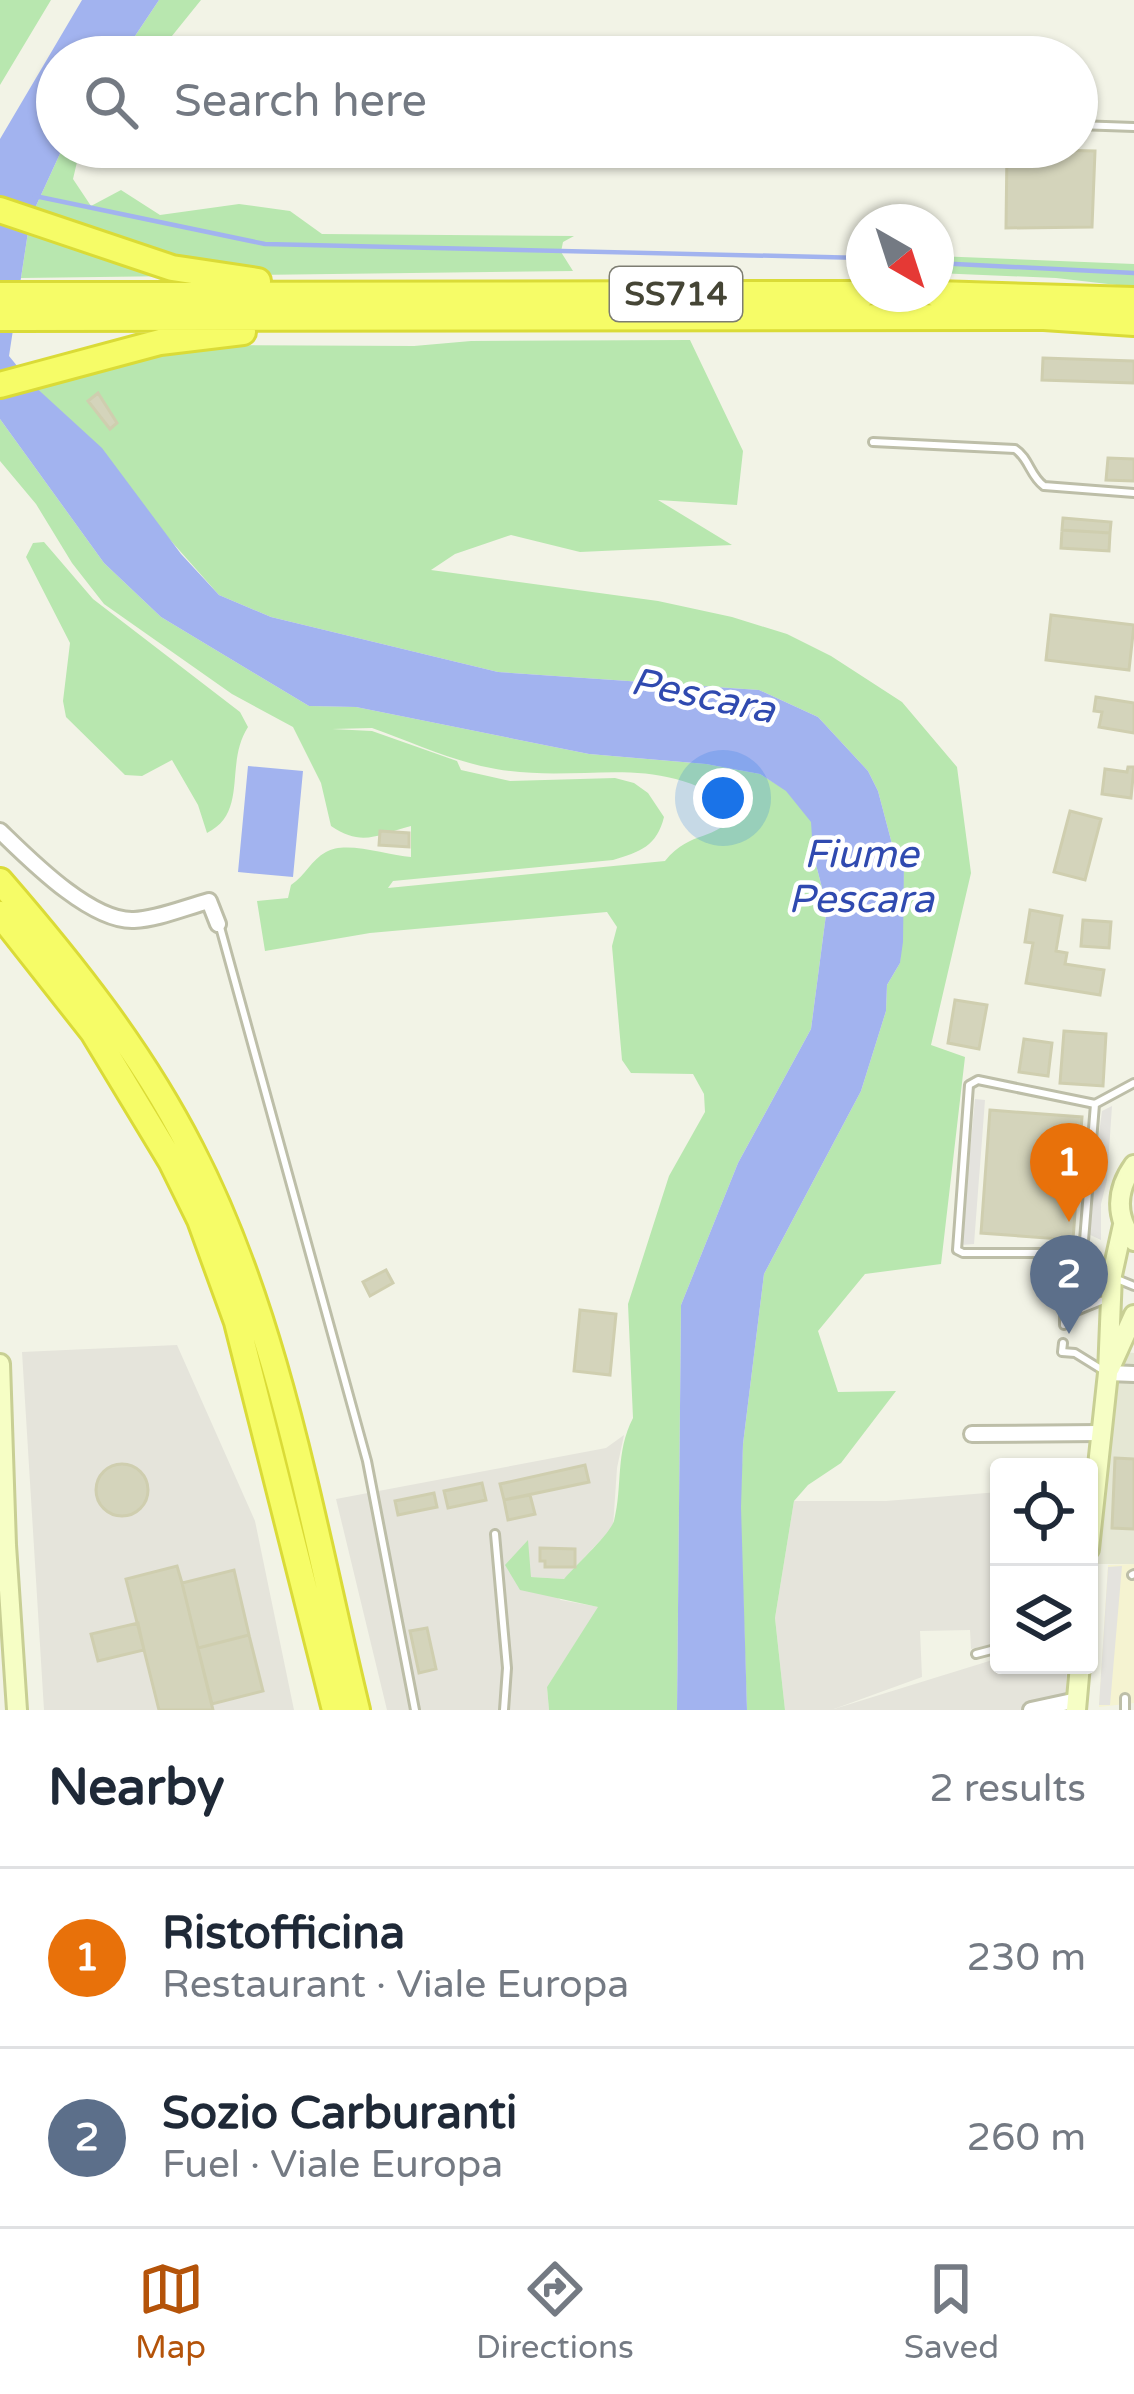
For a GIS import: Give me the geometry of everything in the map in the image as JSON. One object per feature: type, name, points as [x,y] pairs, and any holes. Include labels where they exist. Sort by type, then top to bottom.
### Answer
[{"type":"highway","points":[[0,210],[172,268],[279,282],[301,306],[280,330],[160,342],[0,385]]},
{"type":"highway","name":"SS714","points":[[0,318],[846,294]]},
{"type":"highway","name":"SS714","points":[[0,295],[301,306],[1044,316],[1134,323]]},
{"type":"highway","points":[[954,295],[1134,300]]},
{"type":"highway","points":[[0,881],[118,1071],[200,1220],[237,1322],[334,1710]]},
{"type":"highway","points":[[0,914],[37,940],[97,999],[161,1094],[220,1210],[248,1282],[288,1424],[357,1710]]},
{"type":"main road","points":[[1098,1458],[1108,1373],[1112,1275],[1129,1233],[1120,1196],[1133,1165]]},
{"type":"main road","points":[[1108,1373],[1134,1315]]},
{"type":"main road","points":[[0,1364],[3,1545],[17,1710]]},
{"type":"main road","points":[[1076,1705],[1078,1674]]},
{"type":"street","points":[[0,831],[43,872],[111,918],[136,920],[209,901],[218,924]]},
{"type":"street","points":[[1108,1373],[1134,1374]]},
{"type":"street","points":[[972,1434],[1100,1432]]},
{"type":"street","points":[[1031,1710],[1076,1705]]},
{"type":"lane","points":[[1098,126],[1134,127]]},
{"type":"lane","points":[[873,442],[1015,449],[1044,486],[1134,493]]},
{"type":"lane","points":[[218,924],[367,1461],[415,1710]]},
{"type":"lane","points":[[1134,1083],[1095,1104],[978,1080],[969,1085],[957,1250],[1083,1253],[1134,1286]]},
{"type":"lane","points":[[1083,1253],[1095,1104]]},
{"type":"lane","points":[[1064,1325],[1064,1316],[1110,1298]]},
{"type":"lane","points":[[1063,1342],[1062,1352],[1108,1373]]},
{"type":"lane","points":[[495,1534],[507,1668],[504,1710]]},
{"type":"lane","points":[[976,1654],[990,1650]]},
{"type":"lane","points":[[1125,1698],[1125,1710]]},
{"type":"shaded area","points":[[975,1099],[985,1100],[974,1244],[961,1245]]},
{"type":"shaded area","points":[[1112,1106],[1101,1240],[1086,1233],[1102,1111]]},
{"type":"shaded area","points":[[177,1345],[255,1521],[294,1710],[44,1710],[22,1352]]},
{"type":"shaded area","points":[[1110,1350],[1134,1353],[1134,1564],[1098,1564],[1097,1458]]},
{"type":"shaded area","points":[[624,1435],[613,1527],[564,1579],[531,1577],[505,1565],[561,1600],[599,1607],[547,1687],[549,1710],[387,1710],[336,1499],[606,1448]]},
{"type":"shaded area","points":[[990,1493],[990,1645],[971,1649],[970,1630],[920,1631],[922,1677],[834,1709],[990,1661],[990,1674],[1067,1674],[1065,1710],[785,1710],[775,1618],[794,1501],[886,1501]]},
{"type":"shaded area","points":[[1134,1564],[1134,1703],[1099,1707],[1108,1565]]},
{"type":"shaded area","points":[[1122,1566],[1110,1705],[1099,1705],[1108,1567]]},
{"type":"green space","points":[[0,0],[51,0],[0,85]]},
{"type":"green space","points":[[159,0],[201,0],[172,36],[135,36]]},
{"type":"green space","points":[[53,168],[76,168],[73,179],[91,206],[121,190],[160,215],[239,204],[290,211],[322,234],[574,236],[563,242],[561,252],[573,271],[21,278],[30,219]]},
{"type":"green space","points":[[954,257],[1134,264],[1134,287],[954,274]]},
{"type":"green space","points":[[690,340],[743,451],[737,505],[658,500],[732,545],[580,552],[511,535],[455,554],[431,570],[658,601],[787,634],[902,702],[957,767],[971,873],[931,1045],[965,1057],[941,1264],[865,1274],[818,1331],[838,1392],[896,1391],[841,1463],[808,1485],[794,1501],[775,1618],[785,1710],[747,1710],[740,1507],[743,1444],[764,1274],[861,1091],[886,1011],[887,985],[900,963],[904,863],[892,844],[868,771],[818,717],[759,690],[498,672],[271,617],[219,595],[31,383],[184,345]]},
{"type":"green space","points":[[0,419],[104,563],[161,617],[309,706],[356,707],[589,754],[706,764],[760,774],[786,790],[812,822],[813,853],[827,907],[811,1029],[738,1163],[681,1305],[677,1710],[549,1710],[547,1687],[598,1607],[520,1590],[505,1565],[528,1540],[531,1577],[564,1579],[614,1521],[624,1444],[633,1418],[628,1304],[669,1176],[705,1112],[704,1094],[693,1074],[631,1073],[622,1060],[612,946],[617,927],[607,912],[370,933],[265,951],[257,901],[288,898],[291,885],[321,855],[334,849],[411,857],[411,826],[361,838],[331,826],[321,783],[293,727],[232,694],[104,604],[36,504],[0,461]],"holes":[[[372,728],[496,769],[620,772],[679,780],[739,810],[721,828],[684,844],[665,861],[388,888],[393,881],[613,860],[646,846],[664,817],[648,793],[634,783],[615,778],[510,781],[461,770],[457,761],[372,731],[332,729]]]},
{"type":"green space","points":[[44,542],[93,599],[240,712],[248,727],[237,756],[232,800],[220,824],[207,833],[198,805],[172,760],[142,776],[125,775],[66,717],[63,701],[70,643],[26,557],[33,543]]},
{"type":"water","name":"Fiume Pescara","points":[[82,0],[159,0],[135,36],[61,36]]},
{"type":"water","name":"Fiume Pescara","points":[[36,78],[36,168],[53,168],[30,219],[9,356],[31,383],[102,448],[181,554],[219,595],[271,617],[498,672],[759,690],[818,717],[868,771],[878,791],[892,844],[904,863],[903,942],[900,963],[887,985],[886,1011],[861,1091],[764,1274],[743,1444],[747,1710],[677,1710],[681,1305],[738,1163],[811,1029],[827,907],[813,853],[811,822],[786,791],[760,774],[706,764],[589,754],[356,707],[309,706],[161,617],[104,563],[0,419],[0,139]]},
{"type":"water","points":[[248,766],[303,771],[293,877],[238,872]]},
{"type":"building","points":[[1007,168],[1094,168],[1092,227],[1006,228]]},
{"type":"building","points":[[1043,358],[1134,361],[1134,383],[1042,380]]},
{"type":"building","points":[[98,393],[117,423],[110,429],[88,401]]},
{"type":"building","points":[[1108,458],[1134,459],[1134,481],[1106,480]]},
{"type":"building","points":[[1063,518],[1111,522],[1110,533],[1062,530]]},
{"type":"building","points":[[1062,530],[1110,533],[1109,551],[1061,548]]},
{"type":"building","points":[[1051,615],[1134,625],[1129,670],[1046,660]]},
{"type":"building","points":[[1096,697],[1134,703],[1134,733],[1099,727],[1102,712],[1094,711]]},
{"type":"building","points":[[1134,767],[1131,798],[1102,794],[1105,769],[1127,772]]},
{"type":"building","points":[[1070,811],[1101,819],[1085,880],[1054,872]]},
{"type":"building","points":[[380,831],[409,833],[409,847],[379,845]]},
{"type":"building","points":[[1030,910],[1062,916],[1056,951],[1067,953],[1065,964],[1104,970],[1100,995],[1026,983],[1033,943],[1025,942]]},
{"type":"building","points":[[1083,920],[1111,922],[1109,948],[1081,946]]},
{"type":"building","points":[[955,1000],[987,1005],[979,1049],[948,1043]]},
{"type":"building","points":[[1064,1031],[1106,1034],[1103,1086],[1060,1083]]},
{"type":"building","points":[[1024,1039],[1052,1043],[1048,1076],[1019,1072]]},
{"type":"building","points":[[990,1110],[1082,1117],[1073,1240],[981,1233]]},
{"type":"building","points":[[386,1270],[393,1283],[370,1296],[363,1282]]},
{"type":"building","points":[[580,1310],[616,1314],[610,1375],[574,1371]]},
{"type":"building","points":[[1115,1458],[1134,1459],[1134,1529],[1112,1528]]},
{"type":"building","points":[[122,1464],[140,1472],[148,1490],[140,1508],[122,1516],[104,1508],[96,1490],[104,1472]]},
{"type":"building","points":[[585,1465],[589,1482],[504,1500],[500,1484]]},
{"type":"building","points":[[482,1483],[486,1500],[448,1508],[444,1491]]},
{"type":"building","points":[[434,1493],[437,1507],[398,1515],[395,1501]]},
{"type":"building","points":[[530,1495],[535,1514],[508,1520],[504,1500]]},
{"type":"building","points":[[540,1548],[575,1549],[575,1567],[545,1567]]},
{"type":"building","points":[[177,1566],[213,1710],[159,1710],[126,1579]]},
{"type":"building","points":[[234,1570],[249,1635],[198,1648],[182,1583]]},
{"type":"building","points":[[138,1623],[144,1650],[98,1661],[91,1634]]},
{"type":"building","points":[[427,1628],[436,1669],[419,1673],[410,1631]]},
{"type":"building","points":[[249,1635],[263,1691],[212,1704],[198,1648]]},
{"type":"waterway","points":[[35,196],[265,244],[846,258]]},
{"type":"waterway","points":[[954,264],[1134,273]]},
{"type":"place","name":"Ristofficina","points":[[1069,1222]]},
{"type":"place","name":"Sozio Carburanti","points":[[1069,1334]]},
{"type":"water label","name":"Pescara","points":[[703,696]]}]
